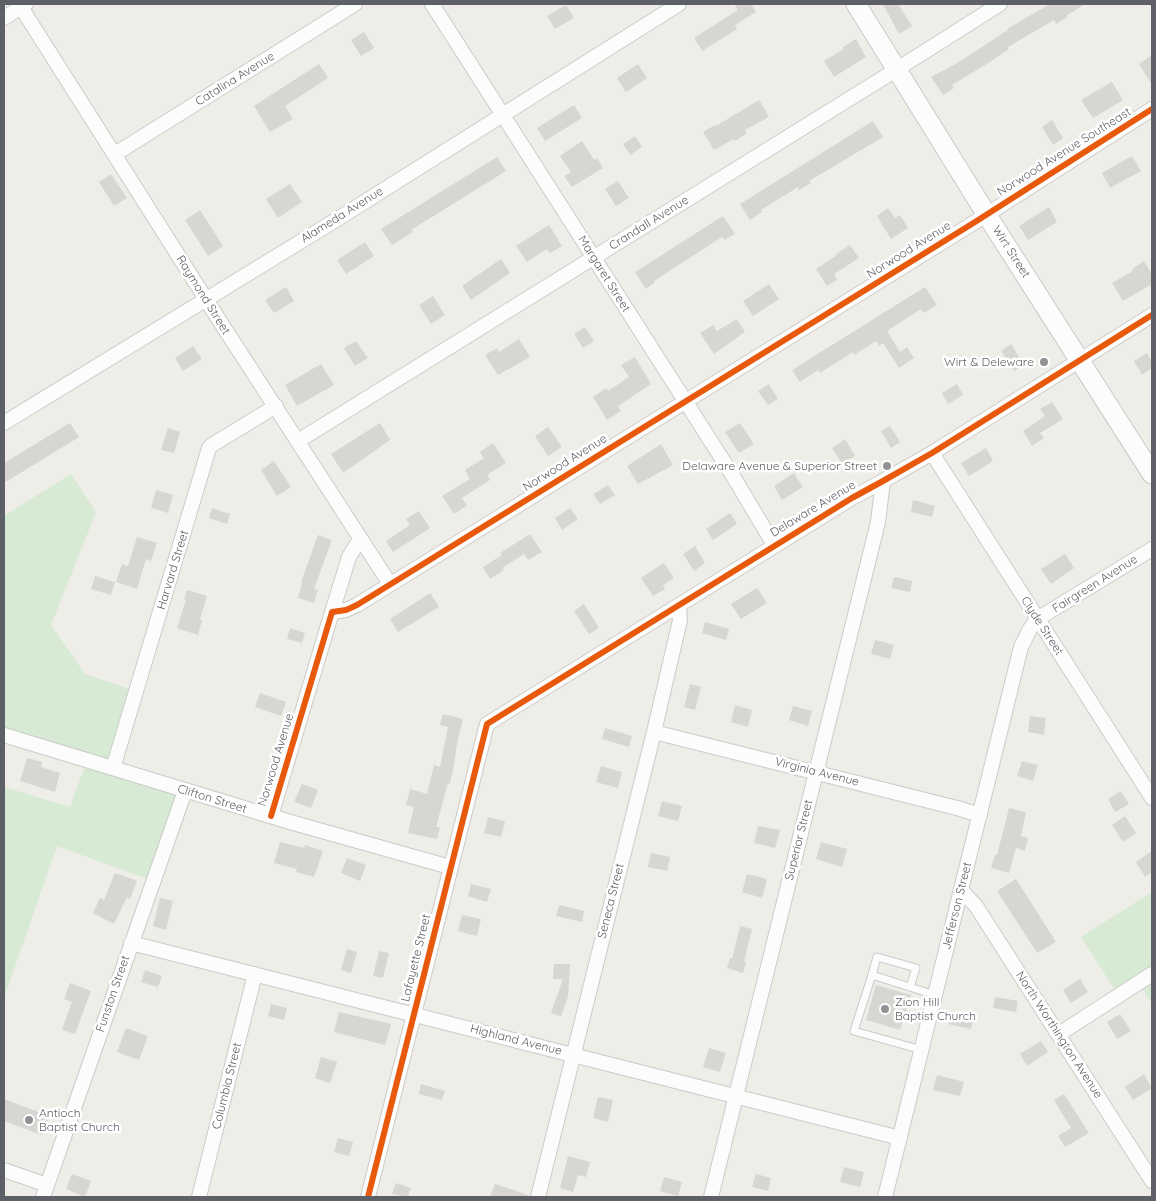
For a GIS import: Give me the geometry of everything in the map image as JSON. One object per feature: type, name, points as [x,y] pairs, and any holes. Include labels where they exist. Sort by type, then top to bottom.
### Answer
[{"type":"main road","name":"Wirt Street","points":[[856,4],[987,215],[1152,474]]},
{"type":"street","name":"Catalina Avenue","points":[[115,154],[355,4]]},
{"type":"street","name":"Margaret Street","points":[[432,4],[738,484],[774,545]]},
{"type":"street","name":"Alameda Avenue","points":[[4,423],[206,298],[332,223],[679,4]]},
{"type":"street","name":"Crandall Avenue","points":[[298,441],[1000,4]]},
{"type":"street","name":"Raymond Street","points":[[22,5],[206,298],[390,584]]},
{"type":"street","points":[[4,18],[22,5]]},
{"type":"street","name":"Norwood Avenue Southeast","points":[[987,215],[1152,109]]},
{"type":"street","name":"Norwood Avenue","points":[[270,816],[332,612],[346,610],[357,605],[987,215]]},
{"type":"street","name":"Delaware Avenue","points":[[487,724],[774,545],[932,453],[1152,315]]},
{"type":"street","name":"Harvard Street","points":[[113,768],[210,448],[276,406]]},
{"type":"street","name":"Clyde Street","points":[[932,453],[1152,798]]},
{"type":"street","name":"Superior Street","points":[[711,1197],[878,522],[884,482]]},
{"type":"street","points":[[332,612],[349,557],[360,539]]},
{"type":"street","name":"Fairgreen Avenue","points":[[1038,619],[1152,549]]},
{"type":"street","name":"Seneca Street","points":[[538,1197],[654,732],[680,620],[679,605]]},
{"type":"street","name":"Jefferson Street","points":[[885,1197],[962,892],[1021,647],[1030,629],[1038,619]]},
{"type":"street","name":"Lafayette Street","points":[[368,1197],[487,724]]},
{"type":"street","name":"Virginia Avenue","points":[[654,732],[980,815]]},
{"type":"street","name":"Clifton Street","points":[[4,735],[270,816],[450,866]]},
{"type":"street","name":"Funston Street","points":[[45,1191],[185,791]]},
{"type":"street","name":"North Worthington Avenue","points":[[962,892],[976,906],[1152,1181]]},
{"type":"street","name":"Highland Avenue","points":[[131,943],[900,1138]]},
{"type":"street","name":"Columbia Street","points":[[198,1197],[254,974]]},
{"type":"street","points":[[1058,1034],[1152,974]]},
{"type":"street","points":[[4,1170],[45,1191]]},
{"type":"lane","points":[[910,987],[916,968],[877,957],[854,1031],[922,1050]]},
{"type":"lane","points":[[872,975],[935,995]]},
{"type":"green space","points":[[71,474],[96,512],[51,625],[85,674],[136,691],[113,768],[185,791],[153,881],[57,846],[4,998],[4,787],[70,807],[87,761],[4,735],[4,516]]},
{"type":"green space","points":[[1152,892],[1152,1004],[1139,983],[1119,996],[1081,937]]},
{"type":"building","points":[[734,4],[751,4],[756,12],[735,25],[737,29],[702,51],[694,38],[738,10]]},
{"type":"building","points":[[883,4],[898,4],[912,26],[899,34]]},
{"type":"building","points":[[1050,4],[1085,4],[1056,24],[1054,20],[1008,47],[1009,49],[990,62],[952,85],[954,88],[943,95],[931,77],[959,62],[1007,29]]},
{"type":"building","points":[[566,5],[574,18],[555,29],[547,16]]},
{"type":"building","points":[[364,32],[374,48],[361,56],[351,40]]},
{"type":"building","points":[[856,39],[866,57],[834,77],[824,61]]},
{"type":"building","points":[[1152,55],[1152,85],[1139,64]]},
{"type":"building","points":[[319,64],[328,78],[285,106],[293,119],[270,132],[254,106]]},
{"type":"building","points":[[638,64],[647,78],[626,92],[617,78]]},
{"type":"building","points":[[1112,82],[1123,100],[1093,118],[1081,100]]},
{"type":"building","points":[[759,100],[769,117],[745,130],[747,133],[735,141],[734,139],[714,150],[703,132]]},
{"type":"building","points":[[574,105],[582,118],[545,141],[537,128]]},
{"type":"building","points":[[1052,120],[1063,138],[1053,145],[1042,127]]},
{"type":"building","points":[[873,121],[883,137],[809,181],[811,183],[799,190],[798,187],[761,210],[762,212],[750,220],[740,204]]},
{"type":"building","points":[[635,136],[642,147],[630,155],[623,144]]},
{"type":"building","points":[[582,141],[594,160],[597,158],[603,168],[572,187],[564,176],[571,172],[560,156]]},
{"type":"building","points":[[1132,156],[1141,171],[1110,188],[1102,173]]},
{"type":"building","points":[[497,157],[506,171],[411,230],[413,232],[392,245],[381,229]]},
{"type":"building","points":[[111,174],[127,198],[114,206],[99,182]]},
{"type":"building","points":[[618,181],[629,198],[616,206],[605,189]]},
{"type":"building","points":[[290,184],[302,202],[278,218],[266,199]]},
{"type":"building","points":[[1049,207],[1057,222],[1028,240],[1019,226]]},
{"type":"building","points":[[888,208],[895,218],[900,215],[908,228],[891,239],[877,216]]},
{"type":"building","points":[[200,210],[223,246],[208,256],[185,220]]},
{"type":"building","points":[[723,216],[735,234],[725,240],[722,237],[654,281],[646,289],[635,272]]},
{"type":"building","points":[[549,225],[562,246],[550,253],[547,249],[527,262],[516,246]]},
{"type":"building","points":[[365,242],[374,256],[346,274],[337,260]]},
{"type":"building","points":[[850,245],[859,258],[834,274],[837,280],[827,286],[816,269]]},
{"type":"building","points":[[501,259],[510,273],[471,300],[462,286]]},
{"type":"building","points":[[1144,261],[1152,274],[1152,284],[1123,301],[1112,283],[1133,271],[1132,269]]},
{"type":"building","points":[[769,284],[779,299],[753,316],[743,301]]},
{"type":"building","points":[[286,287],[294,301],[274,313],[265,300]]},
{"type":"building","points":[[925,287],[937,305],[924,313],[921,309],[887,331],[900,352],[907,347],[914,358],[899,368],[883,343],[879,346],[876,341],[854,355],[853,352],[820,373],[818,370],[800,382],[792,370]]},
{"type":"building","points":[[433,296],[445,315],[431,324],[419,305]]},
{"type":"building","points":[[737,319],[745,332],[714,354],[700,333],[713,325],[717,331]]},
{"type":"building","points":[[585,327],[594,341],[583,348],[574,334]]},
{"type":"building","points":[[519,339],[530,357],[498,375],[485,355],[497,348],[499,352]]},
{"type":"building","points":[[356,341],[368,358],[355,366],[344,348]]},
{"type":"building","points":[[1011,344],[1024,365],[1014,371],[1001,351]]},
{"type":"building","points":[[193,346],[202,359],[183,371],[175,358]]},
{"type":"building","points":[[1147,353],[1152,363],[1152,368],[1142,375],[1134,361]]},
{"type":"building","points":[[635,357],[651,384],[618,406],[621,411],[607,420],[593,397],[606,388],[608,391],[629,377],[621,365]]},
{"type":"building","points":[[321,364],[334,385],[297,406],[285,385]]},
{"type":"building","points":[[769,384],[778,399],[768,405],[758,391]]},
{"type":"building","points":[[957,384],[963,395],[948,404],[942,393]]},
{"type":"building","points":[[1052,402],[1063,419],[1040,433],[1044,438],[1032,446],[1023,431],[1045,416],[1040,409]]},
{"type":"building","points":[[70,423],[79,437],[4,483],[4,463]]},
{"type":"building","points":[[380,423],[390,440],[343,473],[331,454]]},
{"type":"building","points":[[740,423],[754,444],[739,453],[725,432]]},
{"type":"building","points":[[890,426],[900,442],[891,448],[881,431]]},
{"type":"building","points":[[548,427],[562,447],[548,456],[535,436]]},
{"type":"building","points":[[168,428],[180,432],[174,453],[161,450]]},
{"type":"building","points":[[845,439],[855,456],[842,464],[832,448]]},
{"type":"building","points":[[493,443],[506,463],[487,475],[490,480],[462,498],[467,506],[454,514],[442,496],[470,479],[465,470],[484,458],[480,452]]},
{"type":"building","points":[[661,444],[673,465],[638,484],[627,466]]},
{"type":"building","points":[[986,448],[993,461],[969,476],[961,463]]},
{"type":"building","points":[[274,461],[291,487],[277,496],[261,470]]},
{"type":"building","points":[[794,473],[803,487],[782,500],[774,486]]},
{"type":"building","points":[[608,485],[615,495],[600,504],[593,494]]},
{"type":"building","points":[[156,490],[173,495],[168,513],[151,508]]},
{"type":"building","points":[[913,500],[935,506],[932,517],[911,512]]},
{"type":"building","points":[[212,508],[230,514],[227,524],[209,518]]},
{"type":"building","points":[[570,508],[578,519],[562,530],[555,518]]},
{"type":"building","points":[[419,511],[430,528],[393,552],[386,541],[410,525],[406,519]]},
{"type":"building","points":[[730,513],[737,524],[713,540],[706,529]]},
{"type":"building","points":[[530,534],[542,552],[528,560],[524,554],[502,568],[504,570],[490,579],[483,567],[502,555],[500,553]]},
{"type":"building","points":[[318,535],[332,540],[314,589],[318,590],[314,603],[298,598],[301,582]]},
{"type":"building","points":[[137,537],[157,543],[151,561],[146,559],[137,589],[116,582],[122,564],[128,566]]},
{"type":"building","points":[[695,546],[705,563],[694,571],[683,554]]},
{"type":"building","points":[[1065,554],[1074,568],[1051,584],[1041,569]]},
{"type":"building","points":[[664,563],[674,578],[663,585],[665,589],[653,596],[641,578]]},
{"type":"building","points":[[95,576],[115,582],[111,595],[91,589]]},
{"type":"building","points":[[894,577],[912,581],[910,592],[891,588]]},
{"type":"building","points":[[757,588],[767,603],[741,619],[731,604]]},
{"type":"building","points":[[187,590],[207,596],[200,619],[202,620],[198,635],[177,628],[186,600],[184,599]]},
{"type":"building","points":[[430,593],[439,607],[398,632],[390,619]]},
{"type":"building","points":[[584,604],[599,628],[589,634],[574,611]]},
{"type":"building","points":[[705,622],[729,629],[726,640],[702,633]]},
{"type":"building","points":[[290,628],[305,633],[302,643],[287,639]]},
{"type":"building","points":[[875,640],[894,645],[890,659],[871,654]]},
{"type":"building","points":[[690,684],[701,687],[695,710],[684,707]]},
{"type":"building","points":[[260,693],[286,702],[281,716],[255,707]]},
{"type":"building","points":[[735,705],[752,710],[748,727],[731,722]]},
{"type":"building","points":[[793,706],[812,711],[808,726],[789,720]]},
{"type":"building","points":[[443,714],[463,719],[450,784],[448,783],[436,827],[440,827],[437,839],[408,833],[414,807],[406,805],[410,789],[427,794],[434,765],[440,767],[448,727],[440,725]]},
{"type":"building","points":[[1030,716],[1046,718],[1044,735],[1028,732]]},
{"type":"building","points":[[605,728],[632,736],[629,747],[602,739]]},
{"type":"building","points":[[27,758],[42,762],[41,767],[60,773],[55,792],[20,781]]},
{"type":"building","points":[[1022,761],[1038,765],[1033,781],[1017,776]]},
{"type":"building","points":[[601,766],[622,772],[618,788],[596,782]]},
{"type":"building","points":[[302,784],[318,790],[311,808],[294,802]]},
{"type":"building","points":[[1121,791],[1129,804],[1115,812],[1108,799]]},
{"type":"building","points":[[662,801],[682,806],[678,821],[658,816]]},
{"type":"building","points":[[1009,808],[1026,812],[1021,836],[1028,838],[1025,851],[1016,848],[1009,873],[991,868],[995,855],[997,855]]},
{"type":"building","points":[[1125,816],[1136,833],[1123,842],[1112,825]]},
{"type":"building","points":[[488,817],[505,821],[501,837],[484,833]]},
{"type":"building","points":[[758,826],[780,830],[775,848],[754,843]]},
{"type":"building","points":[[280,842],[304,848],[305,845],[323,851],[314,877],[296,872],[297,869],[274,863]]},
{"type":"building","points":[[821,842],[847,849],[842,867],[816,859]]},
{"type":"building","points":[[1152,851],[1152,872],[1145,877],[1136,862]]},
{"type":"building","points":[[651,853],[670,857],[667,871],[648,867]]},
{"type":"building","points":[[347,858],[366,865],[360,881],[341,873]]},
{"type":"building","points":[[115,873],[137,881],[130,899],[127,897],[114,924],[93,913],[100,898],[104,900]]},
{"type":"building","points":[[747,874],[767,879],[762,898],[742,892]]},
{"type":"building","points":[[1016,879],[1056,942],[1037,953],[997,891]]},
{"type":"building","points":[[471,884],[491,889],[487,902],[468,896]]},
{"type":"building","points":[[160,898],[173,901],[166,930],[153,926]]},
{"type":"building","points":[[559,905],[584,911],[582,922],[556,916]]},
{"type":"building","points":[[462,915],[481,919],[477,936],[458,931]]},
{"type":"building","points":[[740,926],[752,929],[743,973],[727,968],[730,958],[732,959]]},
{"type":"building","points":[[347,949],[357,952],[351,973],[341,970]]},
{"type":"building","points":[[379,951],[389,953],[383,978],[373,976]]},
{"type":"building","points":[[554,964],[570,964],[568,997],[561,1016],[551,1013],[563,979],[553,979]]},
{"type":"building","points":[[145,970],[162,976],[158,987],[141,982]]},
{"type":"building","points":[[1080,979],[1088,992],[1071,1003],[1063,990]]},
{"type":"building","points":[[70,983],[91,991],[75,1034],[62,1030],[72,1002],[64,999]]},
{"type":"building","points":[[876,985],[911,995],[900,1030],[866,1020]]},
{"type":"building","points":[[995,997],[1018,1001],[1016,1012],[993,1008]]},
{"type":"building","points":[[271,1004],[287,1008],[284,1020],[268,1016]]},
{"type":"building","points":[[951,1011],[974,1016],[971,1029],[948,1024]]},
{"type":"building","points":[[339,1012],[391,1024],[385,1045],[334,1032]]},
{"type":"building","points":[[1120,1014],[1131,1031],[1117,1039],[1107,1022]]},
{"type":"building","points":[[126,1028],[148,1036],[139,1060],[117,1052]]},
{"type":"building","points":[[1041,1041],[1048,1052],[1027,1066],[1020,1054]]},
{"type":"building","points":[[709,1048],[726,1053],[720,1072],[703,1067]]},
{"type":"building","points":[[321,1057],[337,1062],[330,1083],[315,1078]]},
{"type":"building","points":[[1144,1074],[1152,1088],[1133,1100],[1125,1087]]},
{"type":"building","points":[[937,1075],[964,1082],[960,1096],[933,1090]]},
{"type":"building","points":[[421,1084],[445,1091],[442,1100],[419,1094]]},
{"type":"building","points":[[1064,1094],[1089,1133],[1065,1147],[1058,1136],[1071,1128],[1054,1100]]},
{"type":"building","points":[[598,1097],[613,1100],[608,1122],[593,1118]]},
{"type":"building","points":[[4,1099],[49,1116],[42,1135],[4,1121]]},
{"type":"building","points":[[338,1138],[353,1142],[349,1156],[334,1152]]},
{"type":"building","points":[[568,1156],[590,1162],[586,1177],[578,1175],[573,1192],[560,1188]]},
{"type":"building","points":[[844,1167],[864,1172],[860,1187],[840,1182]]},
{"type":"building","points":[[72,1174],[91,1181],[85,1197],[66,1189]]},
{"type":"building","points":[[756,1174],[771,1178],[768,1191],[752,1187]]},
{"type":"building","points":[[664,1177],[682,1182],[678,1196],[660,1191]]},
{"type":"building","points":[[396,1183],[411,1188],[408,1197],[392,1194]]},
{"type":"building","points":[[495,1184],[528,1195],[528,1197],[490,1197]]},
{"type":"cycle path","points":[[271,816],[332,612],[346,610],[357,605],[975,222],[1152,109]]},
{"type":"cycle path","points":[[368,1197],[487,724],[852,498],[932,453],[1152,315]]},
{"type":"place","name":"Wirt & Deleware","points":[[1044,362]]},
{"type":"place","name":"Delaware Avenue & Superior Street","points":[[887,466]]},
{"type":"place","name":"Zion Hill Baptist Church","points":[[885,1009]]},
{"type":"place","name":"Antioch Baptist Church","points":[[29,1120]]}]
